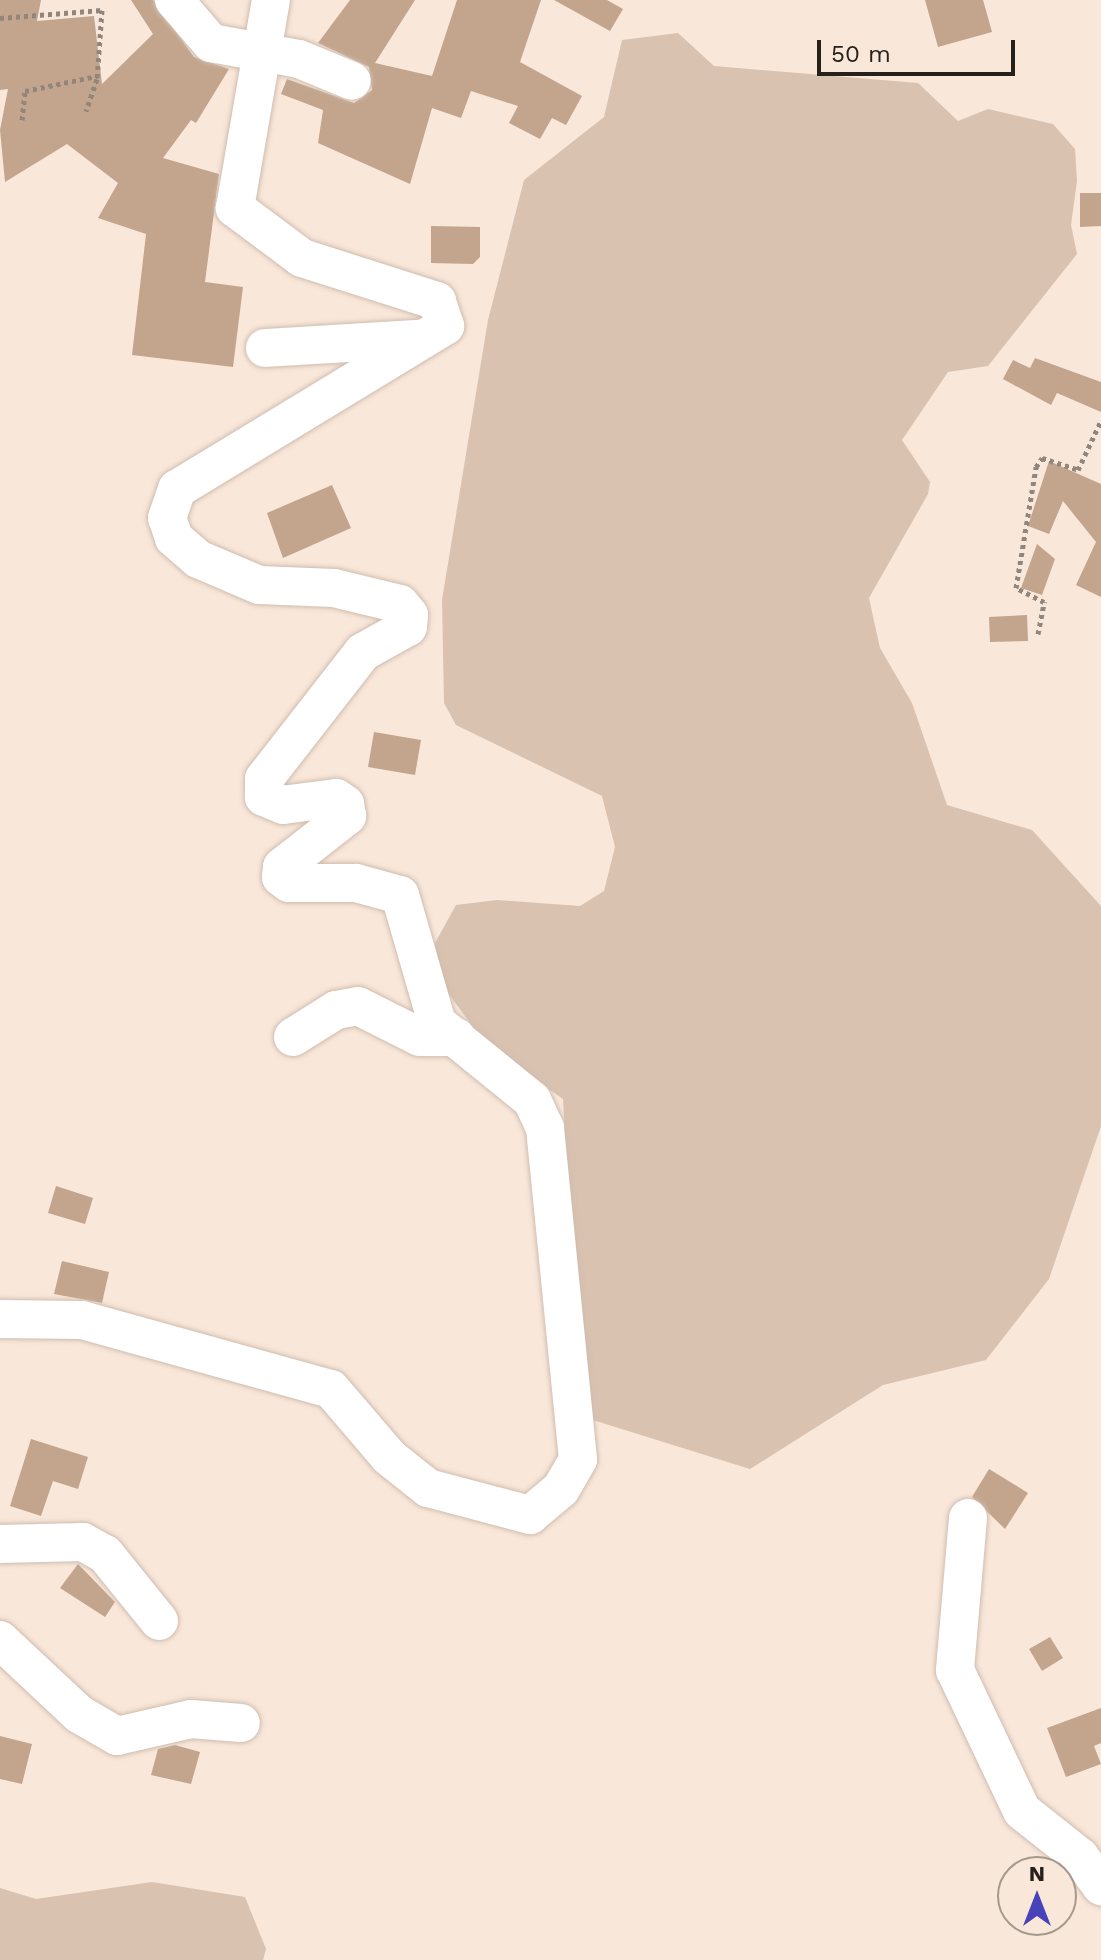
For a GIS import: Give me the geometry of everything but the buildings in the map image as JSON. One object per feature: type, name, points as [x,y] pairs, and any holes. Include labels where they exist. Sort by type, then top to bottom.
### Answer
[{"type":"street","points":[[174,0],[211,43],[260,57],[299,59],[352,81]]},
{"type":"street","points":[[0,1319],[82,1320],[331,1389],[389,1457],[428,1488],[530,1515],[561,1489],[578,1459],[545,1128],[532,1100],[437,1023],[422,987],[400,895],[356,883],[289,883],[281,877],[282,867],[347,816],[345,804],[336,798],[283,805],[264,797],[264,779],[363,652],[408,627],[409,615],[400,604],[334,588],[259,585],[198,559],[174,538],[166,505],[177,489],[445,326],[437,301],[302,258],[235,208],[271,0]]},
{"type":"street","points":[[265,348],[425,338]]},
{"type":"street","points":[[293,1037],[336,1010],[358,1006],[420,1037],[456,1037]]},
{"type":"street","points":[[968,1518],[955,1670],[1022,1811],[1080,1857],[1101,1886]]},
{"type":"street","points":[[0,1544],[83,1542],[105,1554],[159,1621]]},
{"type":"street","points":[[0,1640],[79,1714],[117,1736],[191,1719],[241,1723]]},
{"type":"path","points":[[0,18],[100,9],[97,76],[86,111]]},
{"type":"path","points":[[22,120],[25,91],[97,76]]},
{"type":"path","points":[[1038,634],[1044,602],[1016,588],[1036,467],[1042,458],[1078,470],[1101,421]]},
{"type":"shaded area","points":[[678,33],[714,66],[918,83],[958,121],[988,109],[1053,124],[1075,149],[1077,181],[1071,225],[1077,254],[988,366],[948,372],[902,440],[930,482],[928,494],[869,598],[880,648],[912,703],[947,805],[1032,830],[1101,906],[1101,1126],[1049,1279],[986,1360],[883,1385],[750,1469],[580,1416],[563,1099],[487,1046],[437,978],[435,943],[456,905],[497,900],[580,906],[604,891],[615,847],[602,796],[456,725],[444,703],[442,600],[488,320],[524,180],[604,117],[622,40]]},
{"type":"shaded area","points":[[152,1882],[245,1897],[266,1949],[263,1960],[0,1960],[0,1888],[36,1899]]}]
